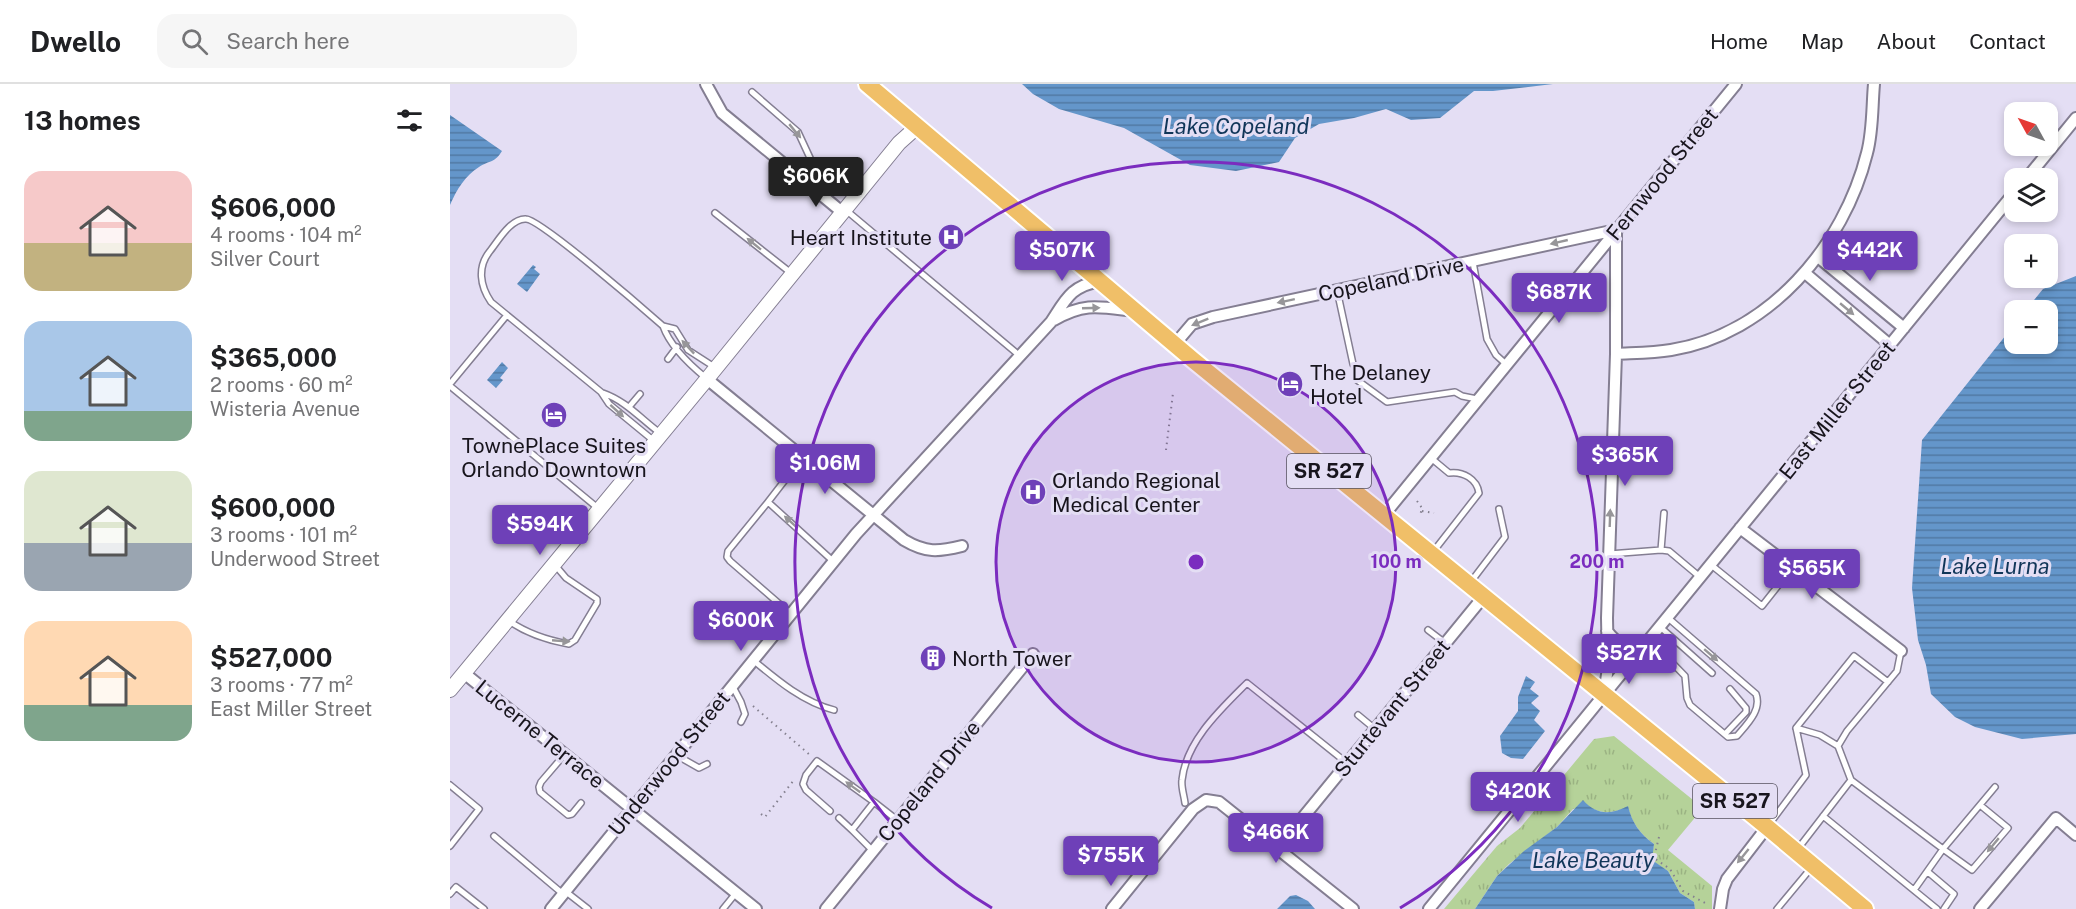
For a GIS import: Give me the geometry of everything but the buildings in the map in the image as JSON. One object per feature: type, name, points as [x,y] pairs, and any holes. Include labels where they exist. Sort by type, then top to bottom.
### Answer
[{"type":"main road","name":"SR 527","points":[[867,84],[1134,311],[1767,827],[1860,908]]},
{"type":"street","points":[[705,84],[722,113],[844,211]]},
{"type":"street","name":"Fernwood Street","points":[[1384,515],[1736,84]]},
{"type":"street","points":[[1616,354],[1671,350],[1731,330],[1762,310],[1805,273],[1839,224],[1853,196],[1868,151],[1874,84]]},
{"type":"street","points":[[2034,168],[2076,118]]},
{"type":"street","points":[[450,690],[712,374],[899,143],[918,126]]},
{"type":"street","name":"East Miller Street","points":[[1646,642],[2004,205]]},
{"type":"street","points":[[1604,694],[1608,668],[1607,631],[1616,354],[1616,230]]},
{"type":"street","name":"Copeland Drive","points":[[1175,345],[1192,324],[1203,320],[1616,230]]},
{"type":"street","points":[[1818,257],[1904,328]]},
{"type":"street","points":[[1805,273],[1890,345]]},
{"type":"street","name":"Underwood Street","points":[[551,909],[753,660],[874,516],[1051,322],[1070,293],[1084,284],[1100,281]]},
{"type":"street","name":"Underwood Street","points":[[1051,322],[1068,312],[1086,307],[1134,311]]},
{"type":"street","points":[[712,374],[802,458],[904,540],[927,550],[947,550],[962,546]]},
{"type":"street","points":[[1740,528],[1901,651]]},
{"type":"street","name":"Sturtevant Street","points":[[1278,848],[1484,596]]},
{"type":"street","points":[[1607,631],[1613,640],[1625,647],[1646,642]]},
{"type":"street","points":[[1429,909],[1646,642]]},
{"type":"street","name":"Copeland Drive","points":[[826,909],[1033,654]]},
{"type":"street","name":"Lucerne Terrace","points":[[464,673],[756,909]]},
{"type":"street","points":[[1112,909],[1193,809],[1206,800],[1219,802],[1353,909]]},
{"type":"street","points":[[1980,909],[2056,818],[2074,830]]},
{"type":"street","points":[[1720,909],[1727,879],[1767,827]]},
{"type":"lane","points":[[752,92],[798,132],[818,173],[807,183]]},
{"type":"lane","points":[[844,211],[1020,356]]},
{"type":"lane","points":[[716,213],[792,274]]},
{"type":"lane","points":[[658,438],[624,402],[601,392],[491,302],[484,292],[481,268],[485,258],[509,227],[517,221],[526,219],[536,222],[663,326],[675,329],[688,350],[712,374]]},
{"type":"lane","points":[[1473,262],[1486,339],[1496,355],[1506,365]]},
{"type":"lane","points":[[1337,290],[1353,364]]},
{"type":"lane","points":[[507,315],[450,385],[599,509]]},
{"type":"lane","points":[[663,326],[667,336],[677,347],[684,360],[712,374]]},
{"type":"lane","points":[[668,359],[677,347]]},
{"type":"lane","points":[[1357,380],[1387,402],[1455,392],[1479,400]]},
{"type":"lane","points":[[601,392],[609,404],[658,438]]},
{"type":"lane","points":[[629,407],[640,394]]},
{"type":"lane","points":[[791,614],[727,557],[728,550],[802,458]]},
{"type":"lane","points":[[1431,458],[1449,473],[1458,472],[1465,475],[1475,483],[1479,494],[1432,554]]},
{"type":"lane","points":[[768,502],[834,562]]},
{"type":"lane","points":[[1468,584],[1505,537],[1499,509]]},
{"type":"lane","points":[[1661,550],[1664,513]]},
{"type":"lane","points":[[1609,554],[1669,551],[1700,578]]},
{"type":"lane","points":[[508,620],[523,630],[544,639],[569,644],[575,640],[597,603],[597,599],[566,578],[554,564]]},
{"type":"lane","points":[[1710,564],[1762,606],[1792,568]]},
{"type":"lane","points":[[1646,642],[1685,676],[1690,705],[1725,734],[1734,738],[1737,736],[1756,709],[1758,700],[1756,694],[1667,617]]},
{"type":"lane","points":[[1659,626],[1712,673]]},
{"type":"lane","points":[[1428,630],[1445,643]]},
{"type":"lane","points":[[1839,746],[1847,731],[1897,671],[1901,651]]},
{"type":"lane","points":[[1796,728],[1854,656],[1888,682]]},
{"type":"lane","points":[[753,660],[804,697],[822,707],[834,710]]},
{"type":"lane","points":[[1185,803],[1181,783],[1184,767],[1195,744],[1220,710],[1247,683],[1347,763]]},
{"type":"lane","points":[[732,686],[745,714],[741,722]]},
{"type":"lane","points":[[1725,734],[1746,712],[1746,708],[1730,689]]},
{"type":"lane","points":[[1358,715],[1375,729]]},
{"type":"lane","points":[[1796,728],[1820,735],[1839,746],[1851,780],[1972,870],[2008,828],[1980,805]]},
{"type":"lane","points":[[1767,827],[1806,775],[1796,728]]},
{"type":"lane","points":[[565,754],[541,782],[540,792],[568,815],[572,814],[581,804]]},
{"type":"lane","points":[[676,755],[699,768],[706,764]]},
{"type":"lane","points":[[830,811],[806,790],[803,784],[806,775],[817,761],[897,820]]},
{"type":"lane","points":[[1796,851],[1851,780]]},
{"type":"lane","points":[[450,785],[479,809],[450,846]]},
{"type":"lane","points":[[1914,890],[1943,849],[1995,787]]},
{"type":"lane","points":[[852,830],[874,802]]},
{"type":"lane","points":[[1823,816],[1937,909]]},
{"type":"lane","points":[[839,818],[872,850]]},
{"type":"lane","points":[[495,836],[588,909]]},
{"type":"lane","points":[[1777,909],[1813,866]]},
{"type":"lane","points":[[1928,872],[1954,894],[1944,909]]},
{"type":"lane","points":[[450,894],[456,887],[484,909]]},
{"type":"lane","points":[[723,909],[736,893]]},
{"type":"path","points":[[1166,450],[1173,393]]},
{"type":"path","points":[[1417,501],[1421,504],[1420,516]]},
{"type":"path","points":[[1422,511],[1434,513]]},
{"type":"path","points":[[751,705],[812,757]]},
{"type":"path","points":[[761,814],[765,817],[799,774]]},
{"type":"path","points":[[1659,837],[1654,858],[1670,869],[1683,891],[1705,903]]},
{"type":"green space","points":[[1614,736],[1703,808],[1668,850],[1712,886],[1712,909],[1695,909],[1694,902],[1680,893],[1668,871],[1651,860],[1654,844],[1637,828],[1628,807],[1608,812],[1598,811],[1588,806],[1573,809],[1557,827],[1509,864],[1497,876],[1475,909],[1444,909],[1497,846],[1520,828],[1594,739]]},
{"type":"water","name":"Lake Copeland","points":[[1022,84],[1553,84],[1474,91],[1440,118],[1411,120],[1386,109],[1319,124],[1295,138],[1279,162],[1236,171],[1190,165],[1124,128],[1059,109],[1033,94]]},
{"type":"water","points":[[450,115],[502,151],[495,159],[470,174],[450,205]]},
{"type":"water","points":[[533,265],[540,274],[527,292],[517,284]]},
{"type":"water","name":"Lake Lurna","points":[[2076,276],[2076,734],[2022,739],[1975,727],[1955,717],[1931,694],[1926,665],[1918,640],[1912,588],[1922,440],[2004,338],[2004,354],[2058,354],[2058,300],[2034,300],[2043,289],[2058,288],[2058,283]]},
{"type":"water","points":[[502,362],[508,368],[500,378],[503,380],[496,388],[487,380]]},
{"type":"water","points":[[1526,676],[1535,682],[1530,689],[1539,696],[1531,703],[1540,711],[1534,720],[1545,731],[1523,759],[1511,758],[1502,753],[1500,736],[1518,711],[1518,697]]},
{"type":"water","name":"Lake Beauty","points":[[1583,800],[1593,809],[1604,812],[1616,811],[1628,806],[1637,828],[1654,844],[1652,860],[1668,871],[1680,893],[1694,902],[1695,909],[1475,909],[1497,876],[1524,851],[1557,827]]},
{"type":"water","points":[[1296,895],[1308,901],[1315,909],[1277,909],[1290,896]]},
{"type":"place","name":"Heart Institute","points":[[951,237]]},
{"type":"place","name":"The Delaney Hotel","points":[[1290,384]]},
{"type":"place","name":"TownePlace Suites Orlando Downtown","points":[[554,415]]},
{"type":"place","name":"Orlando Regional Medical Center","points":[[1033,492]]},
{"type":"place","name":"North Tower","points":[[933,658]]}]
